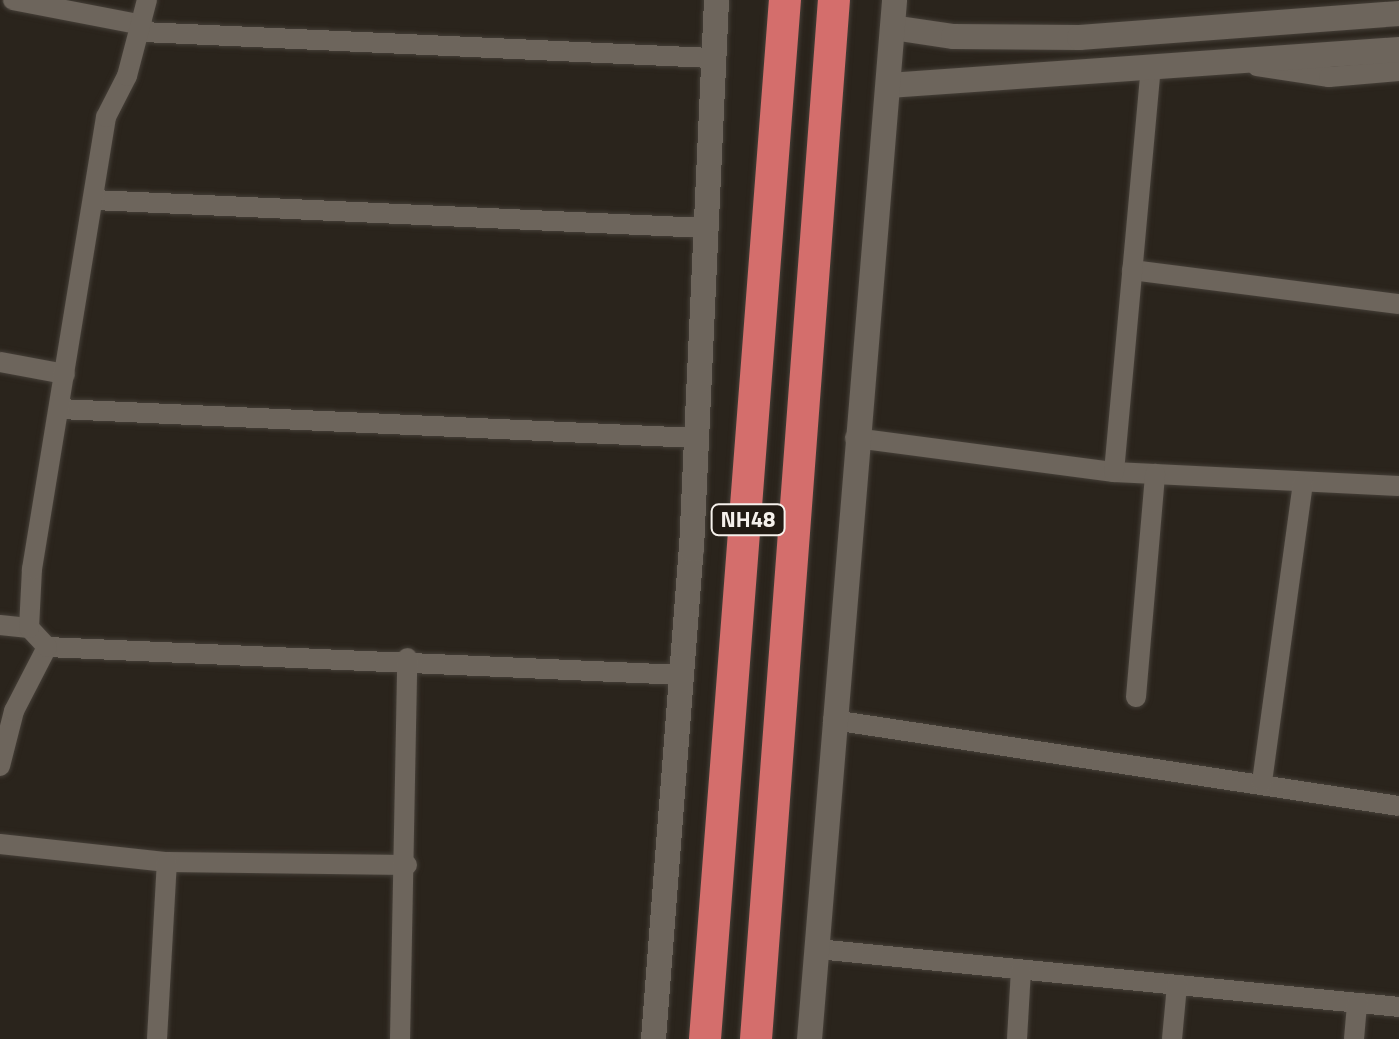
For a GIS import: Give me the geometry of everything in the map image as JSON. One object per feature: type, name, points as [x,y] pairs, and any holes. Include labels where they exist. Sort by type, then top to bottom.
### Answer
[{"type":"highway","name":"NH48","points":[[705,1039],[785,0]]},
{"type":"highway","name":"NH48","points":[[756,1039],[834,0]]},
{"type":"street","points":[[13,0],[143,29],[712,58]]},
{"type":"street","points":[[148,0],[143,29],[106,117],[32,569],[29,628],[46,648],[407,658],[683,675]]},
{"type":"street","points":[[652,1039],[683,675],[716,0]]},
{"type":"street","points":[[809,1039],[855,438],[894,0]]},
{"type":"street","points":[[892,27],[954,36],[1078,37],[1385,9]]},
{"type":"street","points":[[888,85],[1399,49]]},
{"type":"street","points":[[1227,61],[1328,77],[1399,71]]},
{"type":"street","points":[[1114,472],[1151,66]]},
{"type":"street","points":[[94,200],[707,228]]},
{"type":"street","points":[[1132,270],[1399,304]]},
{"type":"street","points":[[0,362],[65,374]]},
{"type":"street","points":[[60,409],[696,438]]},
{"type":"street","points":[[855,438],[1114,472],[1399,486]]},
{"type":"street","points":[[1136,697],[1154,474]]},
{"type":"street","points":[[1262,782],[1303,484]]},
{"type":"street","points":[[0,625],[29,628]]},
{"type":"street","points":[[0,766],[14,711],[46,648]]},
{"type":"street","points":[[400,1039],[407,658]]},
{"type":"street","points":[[833,720],[1262,782],[1399,806]]},
{"type":"street","points":[[0,844],[168,862],[406,865]]},
{"type":"street","points":[[157,1039],[168,862]]},
{"type":"street","points":[[817,949],[1399,1006]]},
{"type":"street","points":[[1017,1039],[1022,970]]},
{"type":"street","points":[[1172,1039],[1177,985]]},
{"type":"street","points":[[1354,1039],[1357,1003]]}]
